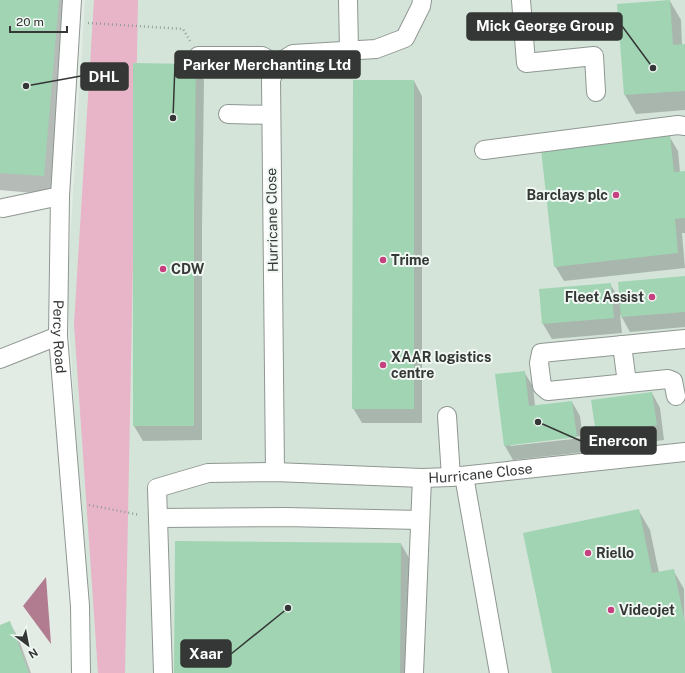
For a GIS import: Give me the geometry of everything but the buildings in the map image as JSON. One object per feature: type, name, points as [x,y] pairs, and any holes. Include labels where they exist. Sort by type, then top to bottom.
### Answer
[{"type":"street","name":"Percy Road","points":[[72,0],[60,196],[58,336],[80,606],[81,673]]},
{"type":"street","points":[[348,0],[349,50]]},
{"type":"street","points":[[198,56],[262,56],[277,64],[293,54],[376,49],[405,38],[422,0]]},
{"type":"street","points":[[521,0],[526,63],[594,56],[596,92]]},
{"type":"street","name":"Hurricane Close","points":[[275,472],[271,80],[277,64]]},
{"type":"street","points":[[228,114],[271,115]]},
{"type":"street","points":[[484,150],[678,125],[685,126]]},
{"type":"street","points":[[3,208],[60,196]]},
{"type":"street","points":[[0,359],[58,336]]},
{"type":"street","points":[[676,396],[673,381],[668,379],[548,391],[542,386],[539,362],[541,353],[685,339]]},
{"type":"street","points":[[622,346],[627,383]]},
{"type":"street","points":[[447,416],[458,477],[499,673]]},
{"type":"street","name":"Hurricane Close","points":[[158,518],[157,488],[208,473],[275,472],[422,478],[458,477],[685,452]]},
{"type":"street","points":[[414,673],[422,478]]},
{"type":"street","points":[[163,673],[158,518],[284,517],[420,520]]},
{"type":"path","points":[[71,22],[183,29],[198,56]]},
{"type":"path","points":[[71,502],[158,518]]},
{"type":"shaded area","points":[[85,0],[685,0],[685,673],[91,673],[67,289]]},
{"type":"shaded area","points":[[94,0],[138,0],[125,673],[98,673],[74,324]]},
{"type":"shaded area","points":[[46,577],[51,644],[23,606]]},
{"type":"place","name":"Mick George Group","points":[[653,68]]},
{"type":"place","name":"DHL","points":[[26,86]]},
{"type":"place","name":"Parker Merchanting Ltd","points":[[173,118]]},
{"type":"place","name":"Barclays plc","points":[[616,195]]},
{"type":"place","name":"Trime","points":[[383,260]]},
{"type":"place","name":"CDW","points":[[163,269]]},
{"type":"place","name":"Fleet Assist","points":[[652,297]]},
{"type":"place","name":"XAAR logistics centre","points":[[383,365]]},
{"type":"place","name":"Enercon","points":[[538,422]]},
{"type":"place","name":"Riello","points":[[588,553]]},
{"type":"place","name":"Xaar","points":[[288,608]]},
{"type":"place","name":"Videojet","points":[[611,610]]}]
